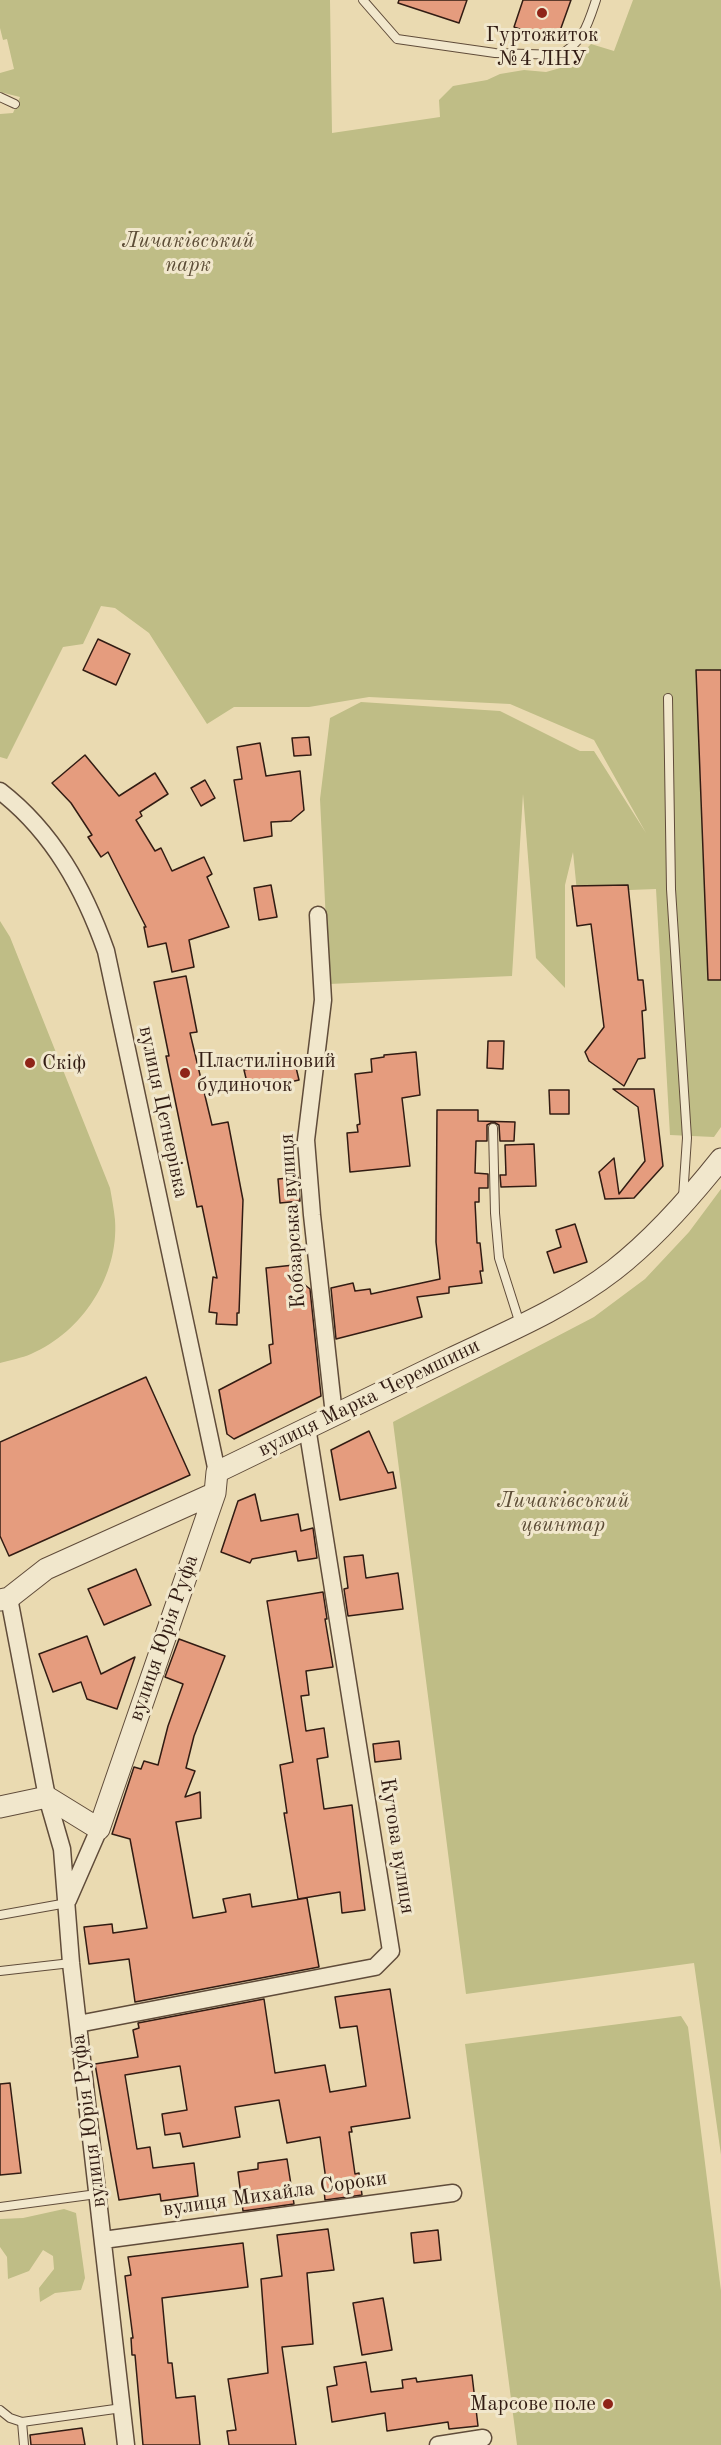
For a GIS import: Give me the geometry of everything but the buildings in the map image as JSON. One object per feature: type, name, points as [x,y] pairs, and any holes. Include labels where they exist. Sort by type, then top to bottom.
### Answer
[{"type":"street","name":"вулиця Цетнерівка","points":[[0,791],[30,818],[57,850],[93,912],[106,951],[216,1482]]},
{"type":"street","name":"Кобзарська вулиця","points":[[318,915],[323,1000],[306,1140],[334,1415]]},
{"type":"street","name":"вулиця Марка Черемшини","points":[[4,1599],[46,1569],[216,1482],[307,1428],[563,1303],[615,1269],[640,1247],[721,1159]]},
{"type":"street","name":"Кутова вулиця","points":[[78,2024],[375,1966],[391,1951],[307,1428]]},
{"type":"street","name":"вулиця Юрія Руфа","points":[[99,1829],[216,1482]]},
{"type":"street","name":"вулиця Юрія Руфа","points":[[4,1599],[47,1797],[62,1849],[71,1963],[126,2445]]},
{"type":"street","points":[[0,1807],[47,1797],[99,1829],[67,1904]]},
{"type":"street","name":"вулиця Михайла Сороки","points":[[103,2240],[453,2193]]},
{"type":"street","points":[[438,2445],[483,2438]]},
{"type":"lane","points":[[363,0],[398,39],[495,53],[559,56],[584,36],[596,0]]},
{"type":"lane","points":[[0,97],[15,104]]},
{"type":"lane","points":[[668,698],[671,889],[687,1138],[682,1204]]},
{"type":"lane","points":[[493,1128],[494,1202],[499,1258],[520,1324]]},
{"type":"lane","points":[[0,1915],[67,1904]]},
{"type":"lane","points":[[0,1971],[71,1963]]},
{"type":"lane","points":[[0,2207],[97,2194]]},
{"type":"lane","points":[[0,2410],[10,2418],[22,2422],[122,2408]]},
{"type":"lane","points":[[22,2422],[24,2445]]},
{"type":"green space","name":"Личаківський парк","points":[[0,0],[330,0],[332,133],[440,117],[439,100],[453,86],[487,80],[500,74],[524,70],[546,72],[571,65],[591,44],[614,51],[633,0],[721,0],[721,1127],[714,1137],[670,1135],[656,889],[577,892],[573,852],[565,885],[565,988],[536,958],[523,794],[512,976],[329,984],[320,799],[330,718],[361,702],[500,711],[580,751],[594,751],[646,833],[594,740],[510,704],[369,697],[309,707],[234,707],[207,724],[149,633],[115,608],[101,606],[83,644],[63,647],[7,759],[0,757],[0,114],[13,113],[20,97],[0,92],[0,73],[14,69],[7,39],[3,40],[0,28]]},
{"type":"green space","name":"Скіф","points":[[0,921],[10,937],[110,1188],[115,1220],[115,1241],[104,1281],[94,1300],[81,1317],[49,1344],[27,1355],[0,1363]]},
{"type":"green space","name":"Личаківський цвинтар","points":[[721,1189],[721,2155],[694,1963],[466,1994],[393,1422],[594,1317],[645,1279],[689,1232]]},
{"type":"green space","points":[[681,2016],[688,2027],[721,2291],[721,2445],[517,2445],[465,2044]]},
{"type":"green space","points":[[64,2209],[76,2213],[85,2278],[81,2290],[55,2293],[40,2302],[39,2288],[54,2269],[53,2256],[43,2250],[29,2271],[8,2279],[7,2257],[0,2247],[0,2219],[23,2218]]},
{"type":"place","name":"Гуртожиток №4 ЛНУ","points":[[542,13]]},
{"type":"place","name":"Скіф","points":[[30,1063]]},
{"type":"place","name":"Пластиліновий будиночок","points":[[185,1073]]},
{"type":"place","name":"Марсове поле","points":[[608,2404]]}]
